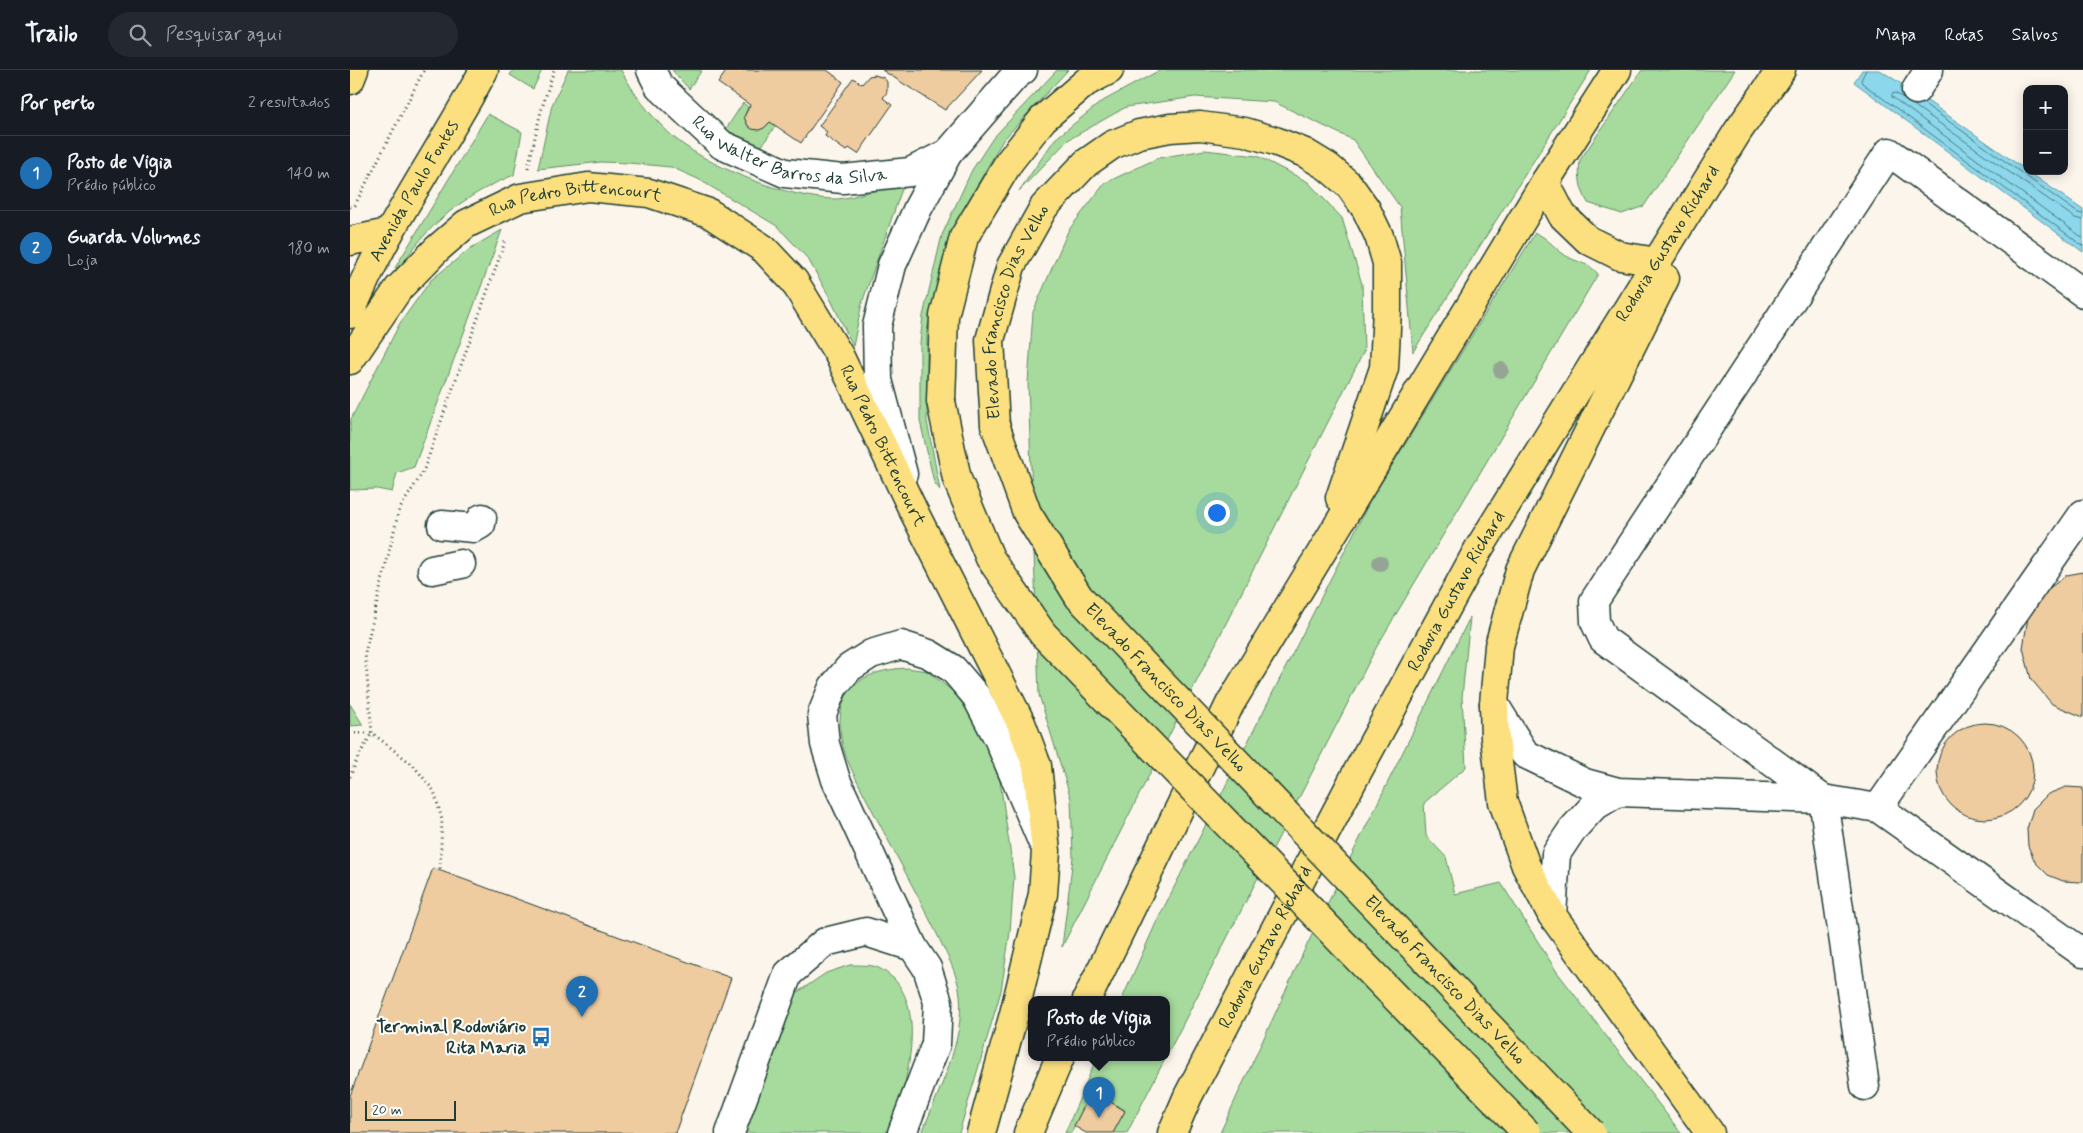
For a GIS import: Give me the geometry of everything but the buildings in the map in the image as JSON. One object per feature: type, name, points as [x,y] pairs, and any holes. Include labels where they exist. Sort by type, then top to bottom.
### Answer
[{"type":"main road","points":[[350,80],[354,70]]},
{"type":"main road","name":"Avenida Paulo Fontes","points":[[350,314],[366,274],[388,233],[484,70]]},
{"type":"main road","points":[[1109,70],[1086,82],[1043,119],[1009,162],[964,236],[944,316],[940,401],[956,479],[990,558],[1043,634],[1527,1133]]},
{"type":"main road","points":[[1087,996],[1230,704],[1545,182],[1617,70]]},
{"type":"main road","name":"Rodovia Gustavo Richard","points":[[1172,1133],[1188,1096],[1348,789],[1478,550],[1738,131],[1781,70]]},
{"type":"main road","name":"Elevado Francisco Dias Velho","points":[[1324,547],[1384,368],[1387,263],[1379,236],[1366,209],[1349,185],[1328,167],[1305,153],[1275,141],[1222,128],[1200,126],[1170,128],[1138,134],[1112,145],[1086,163],[1044,207],[1011,266],[990,340],[995,425],[1027,513],[1079,597],[1591,1133]]},
{"type":"main road","points":[[1710,1133],[1552,915],[1526,866],[1504,802],[1495,738],[1494,704],[1498,646],[1520,570],[1738,131]]},
{"type":"main road","points":[[1545,182],[1562,215],[1588,240],[1620,256],[1657,262]]},
{"type":"main road","name":"Rua Pedro Bittencourt","points":[[350,360],[399,288],[437,249],[466,224],[520,198],[588,187],[649,193],[709,214],[764,249],[794,281],[839,355],[913,510],[1021,723],[1037,766],[1046,851],[1043,894],[1014,1014],[981,1133]]},
{"type":"main road","points":[[350,241],[388,233]]},
{"type":"main road","points":[[1028,1133],[1058,1061]]},
{"type":"lane","name":"Rua Walter Barros da Silva","points":[[651,70],[659,86],[722,145],[785,173],[843,179],[910,172],[948,153]]},
{"type":"lane","points":[[913,510],[878,380],[877,326],[892,265],[918,208],[948,153],[1014,77],[1023,70]]},
{"type":"lane","points":[[1865,1086],[1822,798],[1603,639],[1595,622],[1594,601],[1889,152],[2083,293]]},
{"type":"lane","points":[[1878,808],[2083,514]]},
{"type":"lane","points":[[442,525],[474,528],[481,524],[482,518]]},
{"type":"lane","points":[[432,570],[461,564]]},
{"type":"lane","points":[[902,1133],[936,1044],[938,1002],[927,968],[913,947],[836,780],[825,744],[822,714],[833,687],[849,668],[871,654],[901,644],[929,654],[953,669],[976,696],[998,738],[1046,851]]},
{"type":"lane","points":[[1494,704],[1526,754],[1585,783],[1618,792],[1822,798],[1878,808],[2083,953]]},
{"type":"lane","points":[[1552,915],[1556,854],[1572,830],[1593,807],[1618,792]]},
{"type":"lane","points":[[730,1133],[788,974],[825,942],[866,932],[913,947]]},
{"type":"path","points":[[350,207],[355,205],[424,70]]},
{"type":"path","points":[[350,777],[358,757],[372,733],[365,653],[399,510],[422,472],[520,198],[541,111],[554,70]]},
{"type":"path","points":[[350,733],[372,733],[413,765],[434,791],[442,820],[440,870]]},
{"type":"green space","points":[[513,70],[542,70],[533,89],[510,75]]},
{"type":"green space","points":[[568,70],[621,70],[648,111],[669,133],[684,145],[725,168],[772,187],[796,194],[837,199],[886,187],[901,187],[902,189],[862,303],[853,346],[829,296],[808,259],[777,226],[698,179],[671,167],[629,163],[601,162],[538,169],[552,105]]},
{"type":"green space","points":[[672,70],[702,70],[689,89]]},
{"type":"green space","points":[[1057,70],[1068,70],[1003,140],[951,231],[927,330],[927,421],[940,490],[934,482],[920,421],[920,343],[923,316],[942,235],[972,170],[993,138]]},
{"type":"green space","points":[[1160,70],[1591,70],[1413,352],[1400,207],[1353,140],[1274,102],[1195,97],[1126,107],[1068,140],[1019,191],[1055,139],[1101,102]]},
{"type":"green space","points":[[1642,70],[1735,70],[1644,206],[1622,214],[1588,203],[1580,183],[1580,160]]},
{"type":"green space","points":[[743,103],[748,107],[744,117],[748,126],[760,129],[770,122],[776,125],[759,150],[736,139],[726,129]]},
{"type":"green space","points":[[488,114],[522,132],[514,175],[480,191],[449,212],[422,238],[400,268],[395,268]]},
{"type":"green space","points":[[1205,150],[1257,156],[1308,182],[1342,218],[1362,284],[1364,351],[1062,947],[1073,857],[1071,799],[1039,695],[1028,383],[1033,312],[1068,231],[1105,183],[1158,158]]},
{"type":"green space","points":[[502,230],[414,467],[397,473],[392,492],[377,489],[350,490],[350,421],[400,323],[431,280],[471,248]]},
{"type":"green space","points":[[1535,233],[1565,255],[1595,271],[1598,274],[1376,648],[1170,1049],[1170,996],[1123,996],[1156,923],[1370,501]]},
{"type":"green space","points":[[1470,617],[1462,697],[1466,767],[1424,803],[1426,836],[1446,857],[1455,894],[1501,883],[1557,972],[1681,1133],[1220,1133],[1304,951]]},
{"type":"green space","points":[[907,668],[927,671],[955,693],[980,729],[1000,781],[1014,877],[1010,932],[1001,991],[959,1133],[922,1133],[954,1048],[960,1012],[960,995],[957,979],[928,915],[851,769],[841,738],[840,721],[842,707],[847,695],[854,686],[864,678],[876,673]]},
{"type":"green space","points":[[350,704],[363,725],[350,726]]},
{"type":"green space","points":[[850,965],[873,966],[888,974],[904,993],[909,1011],[911,1032],[907,1075],[889,1133],[742,1133],[792,996],[826,973]]},
{"type":"green space","points":[[1095,1061],[1164,1061],[1127,1133],[1113,1133],[1125,1110],[1092,1091],[1071,1133],[1065,1133]]},
{"type":"water","points":[[1862,70],[1880,70],[2023,168],[2023,175],[2033,175],[2083,210],[2083,252],[1854,82]]},
{"type":"place","name":"Guarda Volumes","points":[[582,1017]]},
{"type":"place","name":"Terminal Rodoviário Rita Maria","points":[[541,1037]]},
{"type":"place","name":"Posto de Vigia","points":[[1099,1118]]}]
